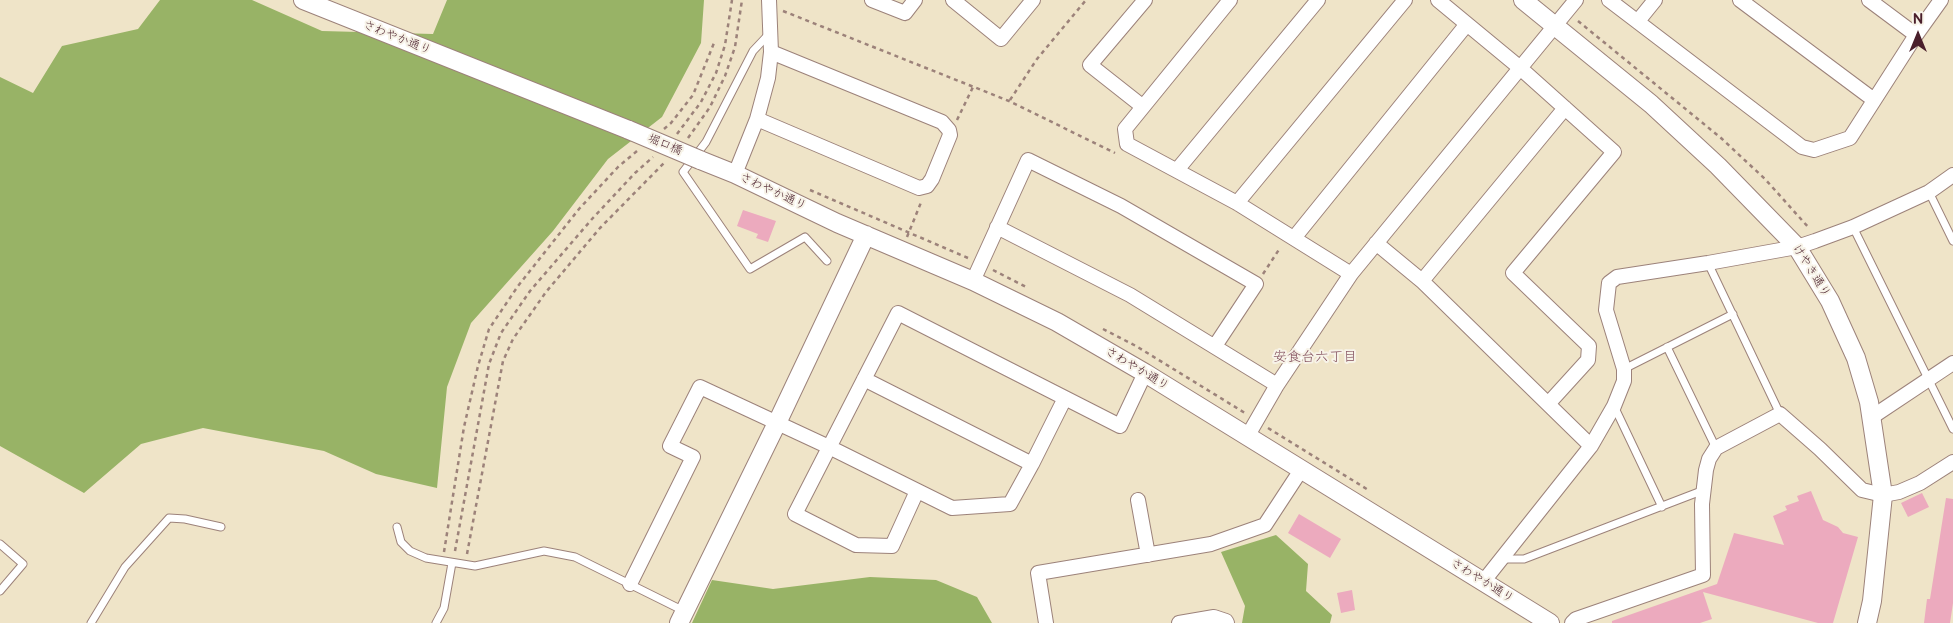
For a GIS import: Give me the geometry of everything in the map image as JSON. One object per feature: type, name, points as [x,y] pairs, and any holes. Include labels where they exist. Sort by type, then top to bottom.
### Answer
[{"type":"street","name":"さわやか通り","points":[[303,0],[630,130]]},
{"type":"street","points":[[735,174],[758,119],[768,78],[771,52],[769,0]]},
{"type":"street","points":[[872,0],[905,13],[915,0]]},
{"type":"street","points":[[953,0],[1001,39],[1033,0]]},
{"type":"street","points":[[1142,106],[1090,65],[1145,0]]},
{"type":"street","points":[[1230,0],[1125,129],[1127,144],[1237,203],[1351,274]]},
{"type":"street","points":[[1177,170],[1318,0]]},
{"type":"street","points":[[1237,203],[1405,0]]},
{"type":"street","points":[[1438,0],[1519,67],[1614,152],[1513,273],[1589,346],[1588,360],[1548,404]]},
{"type":"street","name":"けやき通り","points":[[1523,0],[1651,104],[1718,166],[1797,246],[1830,301],[1856,358],[1869,402],[1883,496],[1872,601],[1867,623]]},
{"type":"street","points":[[1247,436],[1277,386],[1351,274],[1519,67],[1576,0]]},
{"type":"street","points":[[1609,0],[1802,147],[1814,150],[1850,138],[1941,0]]},
{"type":"street","points":[[1638,21],[1655,0]]},
{"type":"street","points":[[1740,0],[1874,100]]},
{"type":"street","points":[[1870,0],[1916,36]]},
{"type":"street","points":[[1294,238],[1467,24]]},
{"type":"street","points":[[758,119],[919,188],[927,186],[932,179],[950,135],[949,130],[942,122],[771,52]]},
{"type":"street","points":[[1422,281],[1565,108]]},
{"type":"street","name":"堀口橋","points":[[630,130],[700,160]]},
{"type":"street","name":"さわやか通り","points":[[700,160],[735,174],[837,223],[973,281],[1057,322],[1145,373],[1550,623]]},
{"type":"street","points":[[973,281],[1028,160],[1121,206],[1256,284],[1215,346]]},
{"type":"street","points":[[1483,582],[1591,446],[1614,406],[1624,381],[1624,369],[1606,310],[1609,284],[1617,277],[1708,263],[1815,241],[1853,228],[1929,192],[1953,175]]},
{"type":"street","points":[[997,227],[1130,295],[1277,386]]},
{"type":"street","points":[[682,617],[866,235]]},
{"type":"street","points":[[1376,243],[1422,281],[1591,446]]},
{"type":"street","points":[[917,491],[892,546],[856,545],[794,514],[898,313],[1120,426],[1145,373]]},
{"type":"street","points":[[1872,418],[1953,363]]},
{"type":"street","points":[[864,379],[1032,464]]},
{"type":"street","points":[[630,584],[693,457],[670,446],[700,387],[829,447],[952,508],[1010,504],[1065,398]]},
{"type":"street","points":[[1572,623],[1703,575],[1702,504],[1709,459],[1716,448],[1780,414],[1820,448],[1862,490],[1883,496],[1899,492],[1920,483],[1953,462]]},
{"type":"street","points":[[1046,623],[1038,573],[1211,544],[1265,525],[1301,470]]},
{"type":"street","points":[[1138,500],[1148,555]]},
{"type":"street","points":[[1178,623],[1214,617],[1227,623]]},
{"type":"lane","points":[[771,32],[752,51],[706,142],[683,172],[750,268],[805,237],[827,261]]},
{"type":"lane","points":[[1929,192],[1953,241]]},
{"type":"lane","points":[[1853,228],[1953,429]]},
{"type":"lane","points":[[1708,263],[1780,414]]},
{"type":"lane","points":[[1624,369],[1733,314]]},
{"type":"lane","points":[[1667,347],[1716,448]]},
{"type":"lane","points":[[1614,406],[1662,508]]},
{"type":"lane","points":[[1502,559],[1524,559],[1662,508],[1704,490]]},
{"type":"lane","points":[[91,623],[125,567],[170,518],[185,519],[221,527]]},
{"type":"lane","points":[[397,527],[402,542],[410,551],[426,558],[465,566],[475,566],[544,551],[575,557],[630,584],[682,617]]},
{"type":"lane","points":[[0,544],[23,564],[0,590]]},
{"type":"lane","points":[[436,623],[444,608],[452,563]]},
{"type":"path","points":[[674,137],[681,131],[701,102],[716,73],[725,45],[732,0]]},
{"type":"path","points":[[682,144],[710,107],[725,76],[735,47],[742,0]]},
{"type":"path","points":[[1009,101],[1037,59],[1086,0]]},
{"type":"path","points":[[1578,21],[1729,145],[1765,179],[1809,228],[1815,241]]},
{"type":"path","points":[[664,129],[672,122],[693,95],[714,43]]},
{"type":"path","points":[[950,135],[973,86]]},
{"type":"path","points":[[442,561],[464,427],[478,366],[489,329],[518,286],[580,209],[618,167],[641,148]]},
{"type":"path","points":[[452,563],[489,364],[501,333],[536,283],[592,219],[654,155]]},
{"type":"path","points":[[465,566],[503,361],[513,339],[546,292],[600,228],[669,158]]},
{"type":"path","points":[[902,250],[927,186]]},
{"type":"path","points":[[1256,284],[1280,248]]},
{"type":"green space","points":[[160,0],[252,0],[322,31],[433,34],[447,0],[704,0],[701,43],[662,117],[608,159],[553,231],[471,323],[447,387],[437,488],[376,474],[324,451],[203,428],[141,444],[84,493],[0,446],[0,77],[33,93],[62,46],[138,29]]},
{"type":"green space","points":[[1276,535],[1308,564],[1306,591],[1332,615],[1330,623],[1242,623],[1245,606],[1221,552]]},
{"type":"green space","points":[[870,577],[936,580],[977,597],[992,623],[692,623],[712,580],[773,589]]},
{"type":"building","points":[[743,210],[776,221],[768,242],[756,238],[758,234],[737,226]]},
{"type":"building","points":[[1811,491],[1823,520],[1838,527],[1843,533],[1858,537],[1833,623],[1818,623],[1703,592],[1712,619],[1700,623],[1612,623],[1612,621],[1717,584],[1734,533],[1784,545],[1773,516],[1787,510],[1785,506],[1799,501],[1797,496]]},
{"type":"building","points":[[1922,493],[1929,507],[1908,517],[1901,503]]},
{"type":"building","points":[[1946,498],[1953,499],[1953,603],[1950,623],[1924,623],[1927,599],[1930,599]]},
{"type":"building","points":[[1299,514],[1341,539],[1330,558],[1288,533]]},
{"type":"building","points":[[1352,590],[1355,610],[1341,613],[1337,593]]},
{"type":"district","name":"安食台六丁目","points":[[1315,357]]}]
